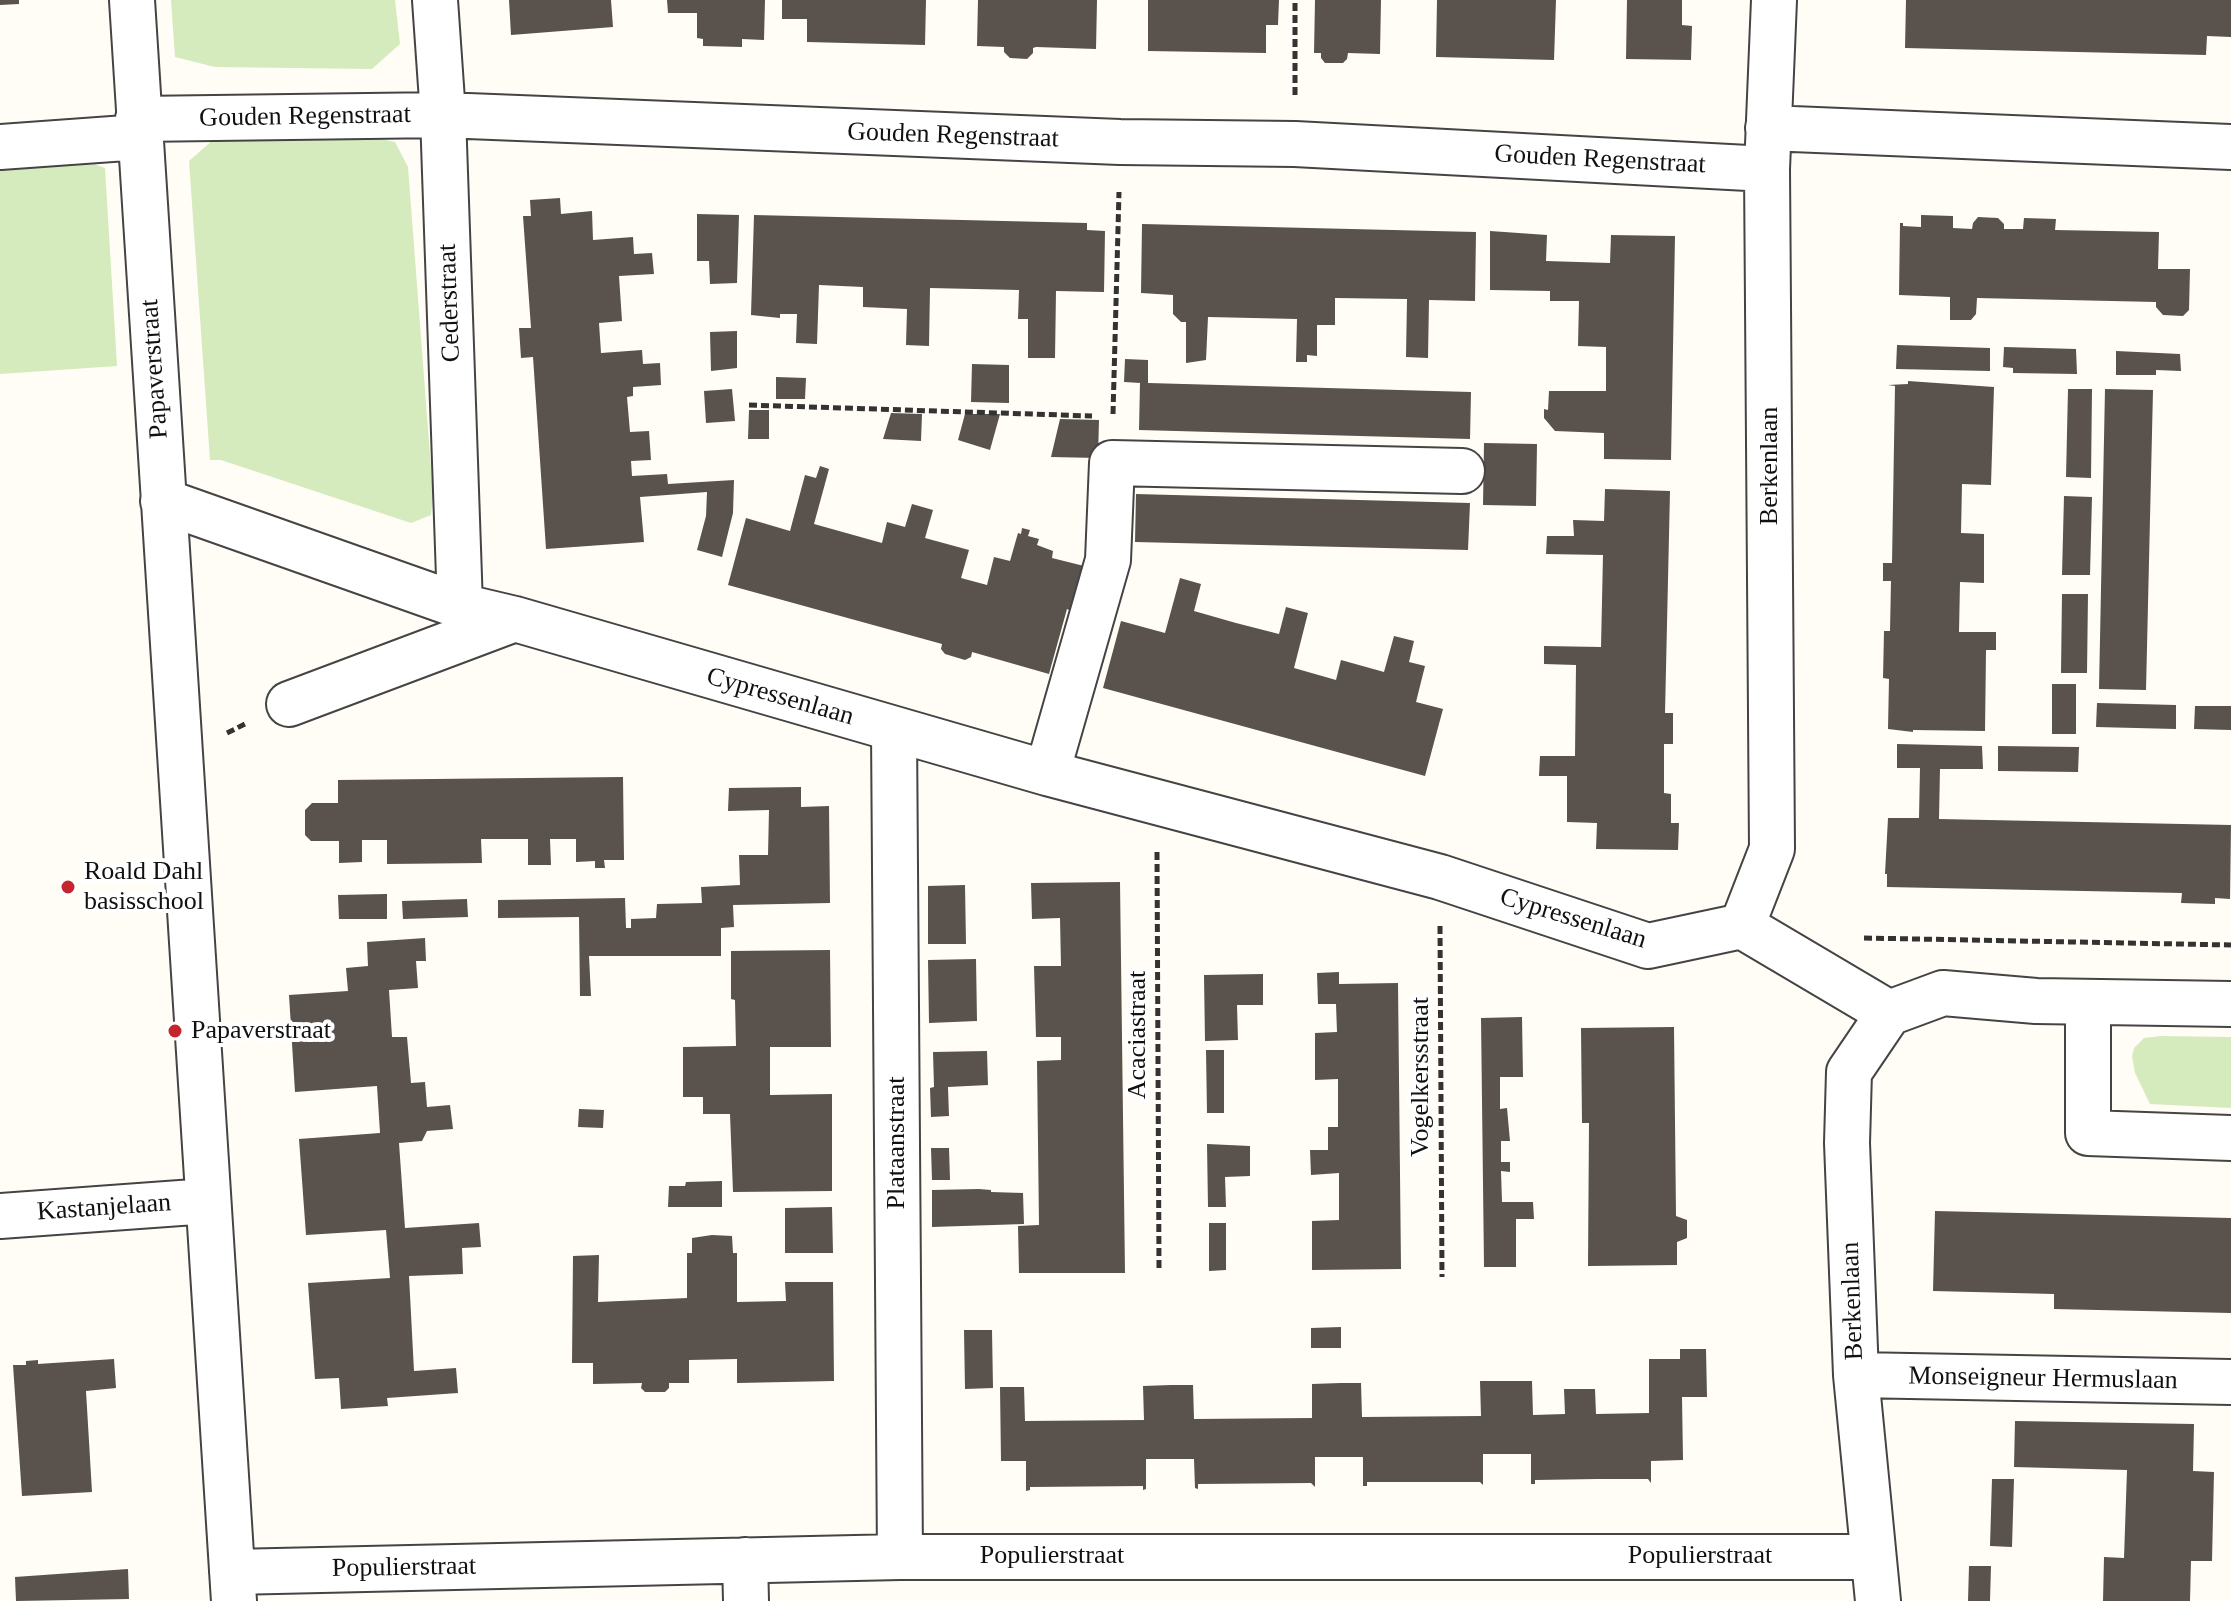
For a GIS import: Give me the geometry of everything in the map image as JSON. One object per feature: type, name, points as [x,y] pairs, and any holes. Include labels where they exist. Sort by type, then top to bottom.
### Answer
[{"type":"street","name":"Papaverstraat","points":[[132,0],[233,1586]]},
{"type":"street","name":"Cederstraat","points":[[435,0],[443,115],[460,606]]},
{"type":"street","name":"Berkenlaan","points":[[1742,926],[1772,849],[1768,148],[1774,0]]},
{"type":"street","name":"Gouden Regenstraat","points":[[0,147],[139,128],[443,115],[1120,142],[1768,148],[2231,147]]},
{"type":"street","points":[[1047,773],[1108,560],[1112,463],[1462,471]]},
{"type":"street","name":"Cypressenlaan","points":[[163,501],[460,606],[515,619],[1047,773],[1440,877],[1648,946],[1742,926]]},
{"type":"street","points":[[289,704],[515,619]]},
{"type":"street","name":"Plataanstraat","points":[[894,730],[900,1557]]},
{"type":"street","points":[[1742,926],[1889,1013],[1943,993],[2036,1001],[2231,1004]]},
{"type":"street","points":[[2088,1002],[2088,1133],[2231,1138]]},
{"type":"street","name":"Berkenlaan","points":[[1878,1601],[1856,1375],[1847,1143],[1849,1072],[1889,1013]]},
{"type":"street","name":"Kastanjelaan","points":[[0,1216],[208,1201]]},
{"type":"street","name":"Monseigneur Hermuslaan","points":[[1856,1375],[2231,1382]]},
{"type":"street","name":"Populierstraat","points":[[233,1586],[746,1580],[900,1557],[1873,1557]]},
{"type":"path","points":[[1295,0],[1295,144]]},
{"type":"path","points":[[1112,463],[1120,142]]},
{"type":"path","points":[[749,405],[1113,417]]},
{"type":"path","points":[[179,755],[289,704]]},
{"type":"path","name":"Acaciastraat","points":[[1156,803],[1159,1268]]},
{"type":"path","name":"Vogelkersstraat","points":[[1440,877],[1442,1277]]},
{"type":"path","points":[[1788,954],[1840,937],[2231,945]]},
{"type":"green space","points":[[171,0],[395,0],[400,44],[372,69],[215,67],[175,57]]},
{"type":"green space","points":[[376,138],[395,142],[408,167],[433,495],[431,515],[411,523],[221,460],[210,460],[189,161],[214,139]]},
{"type":"green space","points":[[72,156],[105,168],[117,366],[0,374],[0,157]]},
{"type":"green space","points":[[2231,1037],[2231,1108],[2150,1104],[2135,1073],[2132,1056],[2134,1048],[2144,1038]]},
{"type":"building","points":[[0,0],[19,0],[19,4],[0,5]]},
{"type":"building","points":[[509,0],[611,0],[613,27],[511,35]]},
{"type":"building","points":[[667,0],[765,0],[764,40],[742,39],[742,47],[703,46],[703,39],[697,38],[697,13],[668,13]]},
{"type":"building","points":[[782,0],[926,0],[925,45],[807,42],[807,19],[782,19]]},
{"type":"building","points":[[978,0],[1097,0],[1096,49],[1036,47],[1027,59],[1010,58],[1004,47],[977,46]]},
{"type":"building","points":[[1148,0],[1279,0],[1278,25],[1266,25],[1266,53],[1148,51]]},
{"type":"building","points":[[1315,0],[1381,0],[1380,54],[1348,53],[1343,63],[1325,63],[1321,53],[1314,53]]},
{"type":"building","points":[[1437,0],[1556,0],[1554,60],[1436,57]]},
{"type":"building","points":[[1627,0],[1682,0],[1682,25],[1692,26],[1691,60],[1626,59]]},
{"type":"building","points":[[1906,0],[2231,0],[2231,37],[2207,36],[2206,55],[1905,48]]},
{"type":"building","points":[[560,198],[561,214],[592,211],[593,240],[633,237],[634,254],[652,253],[654,274],[619,276],[622,321],[599,323],[601,353],[642,350],[643,364],[660,363],[661,385],[633,387],[633,396],[627,397],[630,432],[649,431],[651,460],[631,461],[632,476],[667,474],[668,484],[734,480],[733,513],[722,557],[697,550],[706,516],[707,492],[640,497],[644,542],[546,549],[533,357],[521,358],[519,328],[531,328],[523,216],[531,216],[530,200]]},
{"type":"building","points":[[697,214],[739,215],[737,283],[710,284],[709,261],[697,261]]},
{"type":"building","points":[[754,215],[1087,223],[1087,230],[1105,231],[1104,292],[1056,291],[1055,358],[1028,358],[1028,319],[1018,319],[1019,290],[930,288],[929,346],[906,345],[907,309],[863,307],[863,287],[819,285],[817,344],[796,343],[797,314],[780,314],[780,318],[751,315]]},
{"type":"building","points":[[1921,215],[1953,216],[1953,228],[1972,229],[1978,217],[1998,218],[2004,229],[2023,229],[2024,218],[2056,219],[2055,230],[2159,232],[2158,269],[2190,269],[2189,310],[2183,316],[2163,315],[2156,302],[1977,298],[1976,314],[1971,320],[1950,320],[1950,297],[1899,295],[1900,223],[1921,227]]},
{"type":"building","points":[[1142,224],[1476,232],[1475,301],[1429,300],[1428,358],[1406,357],[1407,299],[1335,298],[1335,325],[1317,325],[1317,356],[1307,355],[1307,362],[1296,362],[1297,319],[1208,317],[1206,360],[1186,363],[1186,322],[1181,322],[1173,314],[1173,295],[1141,293]]},
{"type":"building","points":[[1490,231],[1547,235],[1546,261],[1610,263],[1611,235],[1675,236],[1671,460],[1604,459],[1604,433],[1555,431],[1544,418],[1544,409],[1548,410],[1549,391],[1606,391],[1606,347],[1578,346],[1579,301],[1550,301],[1550,291],[1490,290]]},
{"type":"building","points":[[737,331],[737,368],[711,371],[710,332]]},
{"type":"building","points":[[1897,345],[1990,348],[1990,371],[1896,369]]},
{"type":"building","points":[[2004,347],[2076,349],[2077,374],[2013,373],[2013,368],[2003,367]]},
{"type":"building","points":[[2116,351],[2180,354],[2181,371],[2156,370],[2156,375],[2116,375]]},
{"type":"building","points":[[1125,359],[1148,360],[1148,383],[1471,392],[1470,439],[1139,430],[1140,383],[1124,382]]},
{"type":"building","points":[[972,364],[1009,365],[1009,403],[971,402]]},
{"type":"building","points":[[776,377],[806,378],[805,399],[776,399]]},
{"type":"building","points":[[1908,381],[1994,387],[1991,485],[1962,484],[1961,533],[1984,534],[1984,583],[1960,582],[1959,632],[1996,632],[1996,650],[1986,650],[1985,731],[1913,732],[1888,729],[1889,679],[1883,678],[1884,631],[1890,631],[1891,581],[1883,581],[1883,563],[1892,563],[1895,386],[1888,385],[1908,384]]},
{"type":"building","points":[[732,389],[735,421],[706,423],[704,391]]},
{"type":"building","points":[[2068,389],[2092,389],[2091,478],[2066,477]]},
{"type":"building","points":[[2105,389],[2153,390],[2146,690],[2099,689]]},
{"type":"building","points":[[749,410],[769,410],[769,439],[748,439]]},
{"type":"building","points":[[891,413],[922,414],[921,441],[883,439]]},
{"type":"building","points":[[965,414],[1000,414],[990,450],[958,440]]},
{"type":"building","points":[[1060,419],[1099,420],[1098,458],[1051,457]]},
{"type":"building","points":[[1484,443],[1537,444],[1536,506],[1483,505]]},
{"type":"building","points":[[820,466],[829,469],[814,524],[882,543],[887,522],[905,527],[912,504],[933,510],[925,538],[969,550],[961,578],[987,585],[994,557],[1010,561],[1022,528],[1030,530],[1028,536],[1039,539],[1037,545],[1053,551],[1052,558],[1084,566],[1071,611],[1067,609],[1049,674],[972,652],[971,657],[965,660],[945,654],[942,644],[728,585],[746,518],[790,531],[805,475],[816,478]]},
{"type":"building","points":[[1605,489],[1670,491],[1665,713],[1673,713],[1673,744],[1664,744],[1664,793],[1671,794],[1671,823],[1679,823],[1678,850],[1596,849],[1597,823],[1567,822],[1567,776],[1539,776],[1540,756],[1575,756],[1576,665],[1544,664],[1544,646],[1601,647],[1603,555],[1546,554],[1547,536],[1574,536],[1573,520],[1604,521]]},
{"type":"building","points":[[1136,494],[1470,503],[1468,550],[1135,542]]},
{"type":"building","points":[[2064,496],[2092,497],[2090,575],[2062,575]]},
{"type":"building","points":[[1180,578],[1201,584],[1194,611],[1236,623],[1279,634],[1286,607],[1308,613],[1294,668],[1336,680],[1341,660],[1384,672],[1394,636],[1414,641],[1409,662],[1425,666],[1416,702],[1443,709],[1425,776],[1103,688],[1121,621],[1165,633]]},
{"type":"building","points":[[2062,594],[2088,594],[2087,673],[2061,673]]},
{"type":"building","points":[[2052,684],[2076,684],[2076,734],[2052,734]]},
{"type":"building","points":[[2097,703],[2176,705],[2176,729],[2096,727]]},
{"type":"building","points":[[2195,706],[2231,706],[2231,730],[2194,729]]},
{"type":"building","points":[[1897,744],[1982,746],[1983,769],[1940,769],[1939,819],[2231,825],[2230,899],[2215,898],[2215,904],[2181,903],[2182,893],[1887,887],[1888,818],[1919,818],[1920,768],[1897,768]]},
{"type":"building","points":[[1998,746],[2079,747],[2078,772],[1998,771]]},
{"type":"building","points":[[623,777],[624,860],[604,860],[605,868],[595,868],[595,861],[576,862],[576,839],[550,839],[551,865],[528,865],[528,839],[481,839],[482,863],[387,864],[387,840],[362,840],[362,862],[339,863],[339,841],[311,841],[305,835],[305,810],[312,803],[338,803],[338,780]]},
{"type":"building","points":[[801,787],[801,807],[829,806],[830,903],[733,905],[734,927],[721,928],[721,956],[589,956],[591,996],[580,996],[579,917],[498,918],[498,900],[625,898],[626,928],[631,928],[631,919],[656,918],[657,904],[702,903],[701,887],[740,885],[739,855],[768,855],[769,810],[728,811],[729,788]]},
{"type":"building","points":[[1120,882],[1125,1273],[1019,1273],[1018,1226],[1039,1225],[1037,1061],[1061,1060],[1061,1037],[1036,1037],[1034,966],[1061,966],[1060,918],[1032,919],[1031,883]]},
{"type":"building","points":[[965,885],[966,944],[928,944],[928,886]]},
{"type":"building","points":[[387,894],[387,919],[339,919],[338,895]]},
{"type":"building","points":[[467,899],[468,917],[403,919],[402,901]]},
{"type":"building","points":[[425,938],[426,961],[416,961],[418,988],[389,990],[392,1037],[407,1037],[411,1083],[425,1082],[427,1107],[450,1105],[453,1129],[427,1131],[422,1141],[399,1143],[405,1228],[479,1223],[481,1247],[462,1248],[463,1274],[409,1276],[414,1371],[456,1368],[458,1393],[387,1398],[388,1406],[341,1409],[339,1378],[315,1379],[308,1283],[390,1278],[386,1230],[306,1235],[299,1139],[380,1133],[377,1086],[295,1092],[289,995],[348,991],[346,968],[368,966],[367,942]]},
{"type":"building","points":[[830,950],[831,1047],[770,1047],[770,1095],[832,1094],[832,1191],[733,1192],[730,1114],[703,1114],[703,1097],[683,1097],[683,1047],[736,1046],[735,1000],[731,999],[731,951]]},
{"type":"building","points":[[976,959],[977,1021],[929,1023],[928,960]]},
{"type":"building","points":[[1339,972],[1339,984],[1398,983],[1401,1269],[1312,1270],[1312,1221],[1339,1220],[1339,1173],[1311,1175],[1310,1150],[1328,1150],[1328,1127],[1338,1127],[1338,1079],[1315,1080],[1315,1033],[1337,1032],[1336,1004],[1318,1004],[1317,973]]},
{"type":"building","points":[[1263,974],[1263,1005],[1237,1005],[1238,1040],[1205,1041],[1204,975]]},
{"type":"building","points":[[1522,1017],[1523,1077],[1500,1077],[1500,1109],[1507,1108],[1510,1141],[1501,1141],[1501,1162],[1510,1162],[1510,1172],[1501,1171],[1502,1202],[1533,1202],[1534,1219],[1516,1219],[1516,1267],[1484,1267],[1481,1018]]},
{"type":"building","points":[[1674,1027],[1676,1216],[1687,1220],[1687,1238],[1677,1242],[1677,1265],[1588,1266],[1589,1123],[1582,1123],[1581,1028]]},
{"type":"building","points":[[1206,1050],[1224,1050],[1224,1113],[1207,1113]]},
{"type":"building","points":[[987,1051],[988,1085],[948,1087],[949,1116],[931,1117],[933,1052]]},
{"type":"building","points":[[579,1109],[604,1110],[603,1128],[578,1127]]},
{"type":"building","points":[[1207,1144],[1250,1146],[1250,1176],[1225,1177],[1226,1207],[1208,1207]]},
{"type":"building","points":[[931,1148],[949,1148],[950,1180],[932,1180]]},
{"type":"building","points":[[722,1181],[722,1207],[668,1207],[669,1186]]},
{"type":"building","points":[[979,1189],[1023,1193],[1024,1224],[932,1227],[932,1190]]},
{"type":"building","points":[[832,1207],[833,1253],[785,1253],[785,1208]]},
{"type":"building","points":[[1935,1211],[2231,1218],[2231,1313],[2054,1309],[2054,1294],[1933,1291]]},
{"type":"building","points":[[1209,1223],[1226,1223],[1226,1270],[1209,1271]]},
{"type":"building","points":[[732,1236],[733,1253],[737,1253],[737,1302],[786,1301],[785,1282],[833,1282],[834,1381],[737,1383],[737,1359],[689,1360],[689,1383],[669,1383],[665,1392],[645,1392],[641,1388],[642,1383],[593,1384],[593,1363],[572,1363],[573,1256],[599,1255],[598,1302],[687,1298],[687,1253],[692,1253],[692,1238]]},
{"type":"building","points":[[1341,1327],[1341,1348],[1311,1348],[1311,1328]]},
{"type":"building","points":[[964,1330],[992,1330],[993,1388],[965,1389]]},
{"type":"building","points":[[1680,1349],[1706,1349],[1707,1397],[1682,1397],[1683,1460],[1651,1461],[1651,1483],[1648,1479],[1597,1479],[1535,1480],[1535,1484],[1531,1484],[1531,1454],[1483,1454],[1483,1485],[1480,1482],[1367,1482],[1367,1486],[1363,1486],[1363,1457],[1315,1457],[1315,1487],[1311,1483],[1198,1484],[1198,1489],[1195,1488],[1194,1459],[1146,1459],[1146,1489],[1143,1490],[1143,1486],[1030,1487],[1026,1491],[1026,1461],[1001,1461],[1000,1387],[1024,1387],[1025,1421],[1144,1420],[1143,1386],[1171,1385],[1193,1385],[1194,1419],[1312,1418],[1312,1384],[1341,1383],[1361,1383],[1362,1417],[1481,1416],[1480,1381],[1532,1381],[1533,1415],[1565,1414],[1564,1389],[1595,1389],[1596,1414],[1649,1413],[1649,1359],[1680,1359]]},
{"type":"building","points":[[114,1359],[116,1388],[86,1391],[92,1492],[22,1496],[13,1365],[26,1365],[26,1361],[38,1360],[38,1364]]},
{"type":"building","points":[[2015,1421],[2194,1424],[2193,1471],[2214,1472],[2212,1561],[2191,1561],[2190,1601],[2103,1601],[2104,1557],[2124,1558],[2127,1470],[2014,1467]]},
{"type":"building","points":[[1992,1479],[2014,1479],[2012,1547],[1990,1546]]},
{"type":"building","points":[[1969,1566],[1991,1566],[1990,1601],[1968,1601]]},
{"type":"building","points":[[128,1569],[129,1599],[16,1601],[15,1577]]},
{"type":"place","name":"Roald Dahl basisschool","points":[[68,887]]},
{"type":"place","name":"Papaverstraat","points":[[175,1031]]}]
